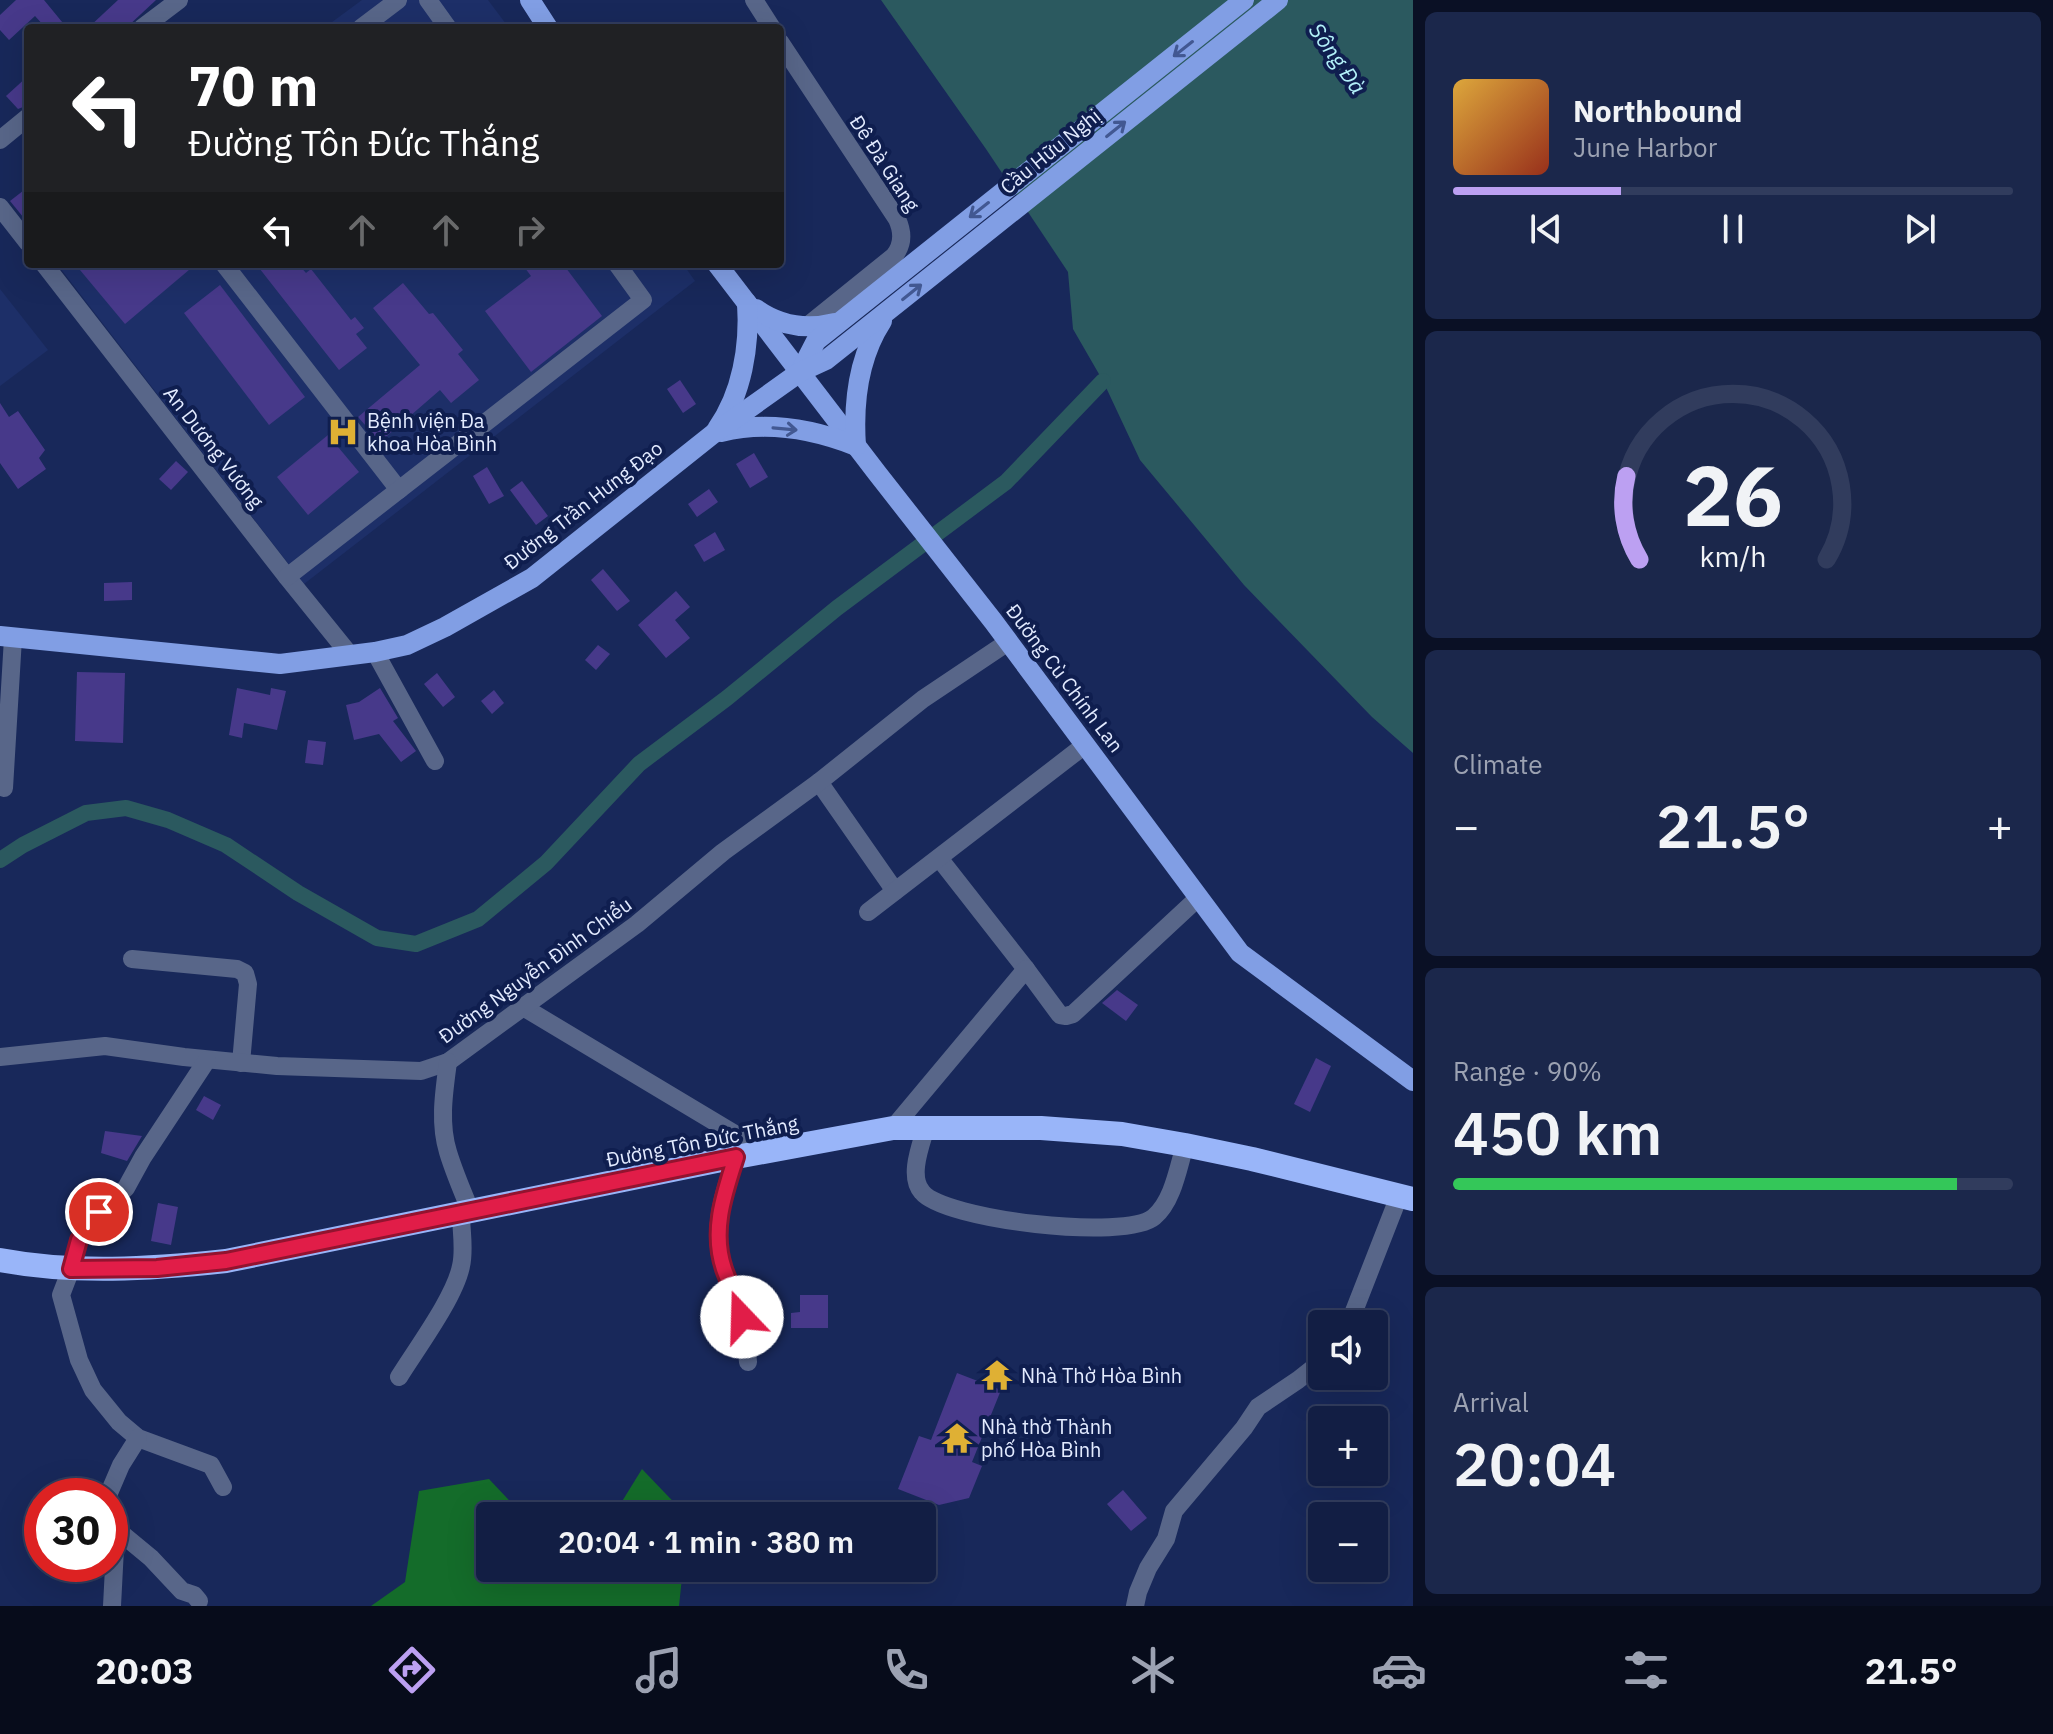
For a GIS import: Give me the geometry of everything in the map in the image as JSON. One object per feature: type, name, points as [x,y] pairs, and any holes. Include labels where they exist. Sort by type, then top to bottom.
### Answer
[{"type":"highway","name":"Đường Tôn Đức Thắng","points":[[0,1260],[71,1269],[157,1268],[226,1261],[893,1128],[1041,1128],[1122,1134],[1185,1145],[1406,1197]]},
{"type":"main road","points":[[530,0],[545,24]]},
{"type":"main road","name":"Cầu Hữu Nghị","points":[[800,372],[816,341],[1244,0]]},
{"type":"main road","name":"Cầu Hữu Nghị","points":[[800,372],[826,360],[1278,0]]},
{"type":"main road","name":"Đường Cù Chính Lan","points":[[720,268],[993,621],[1240,953],[1413,1081]]},
{"type":"main road","points":[[747,303],[775,320],[806,327],[839,322]]},
{"type":"main road","points":[[713,434],[727,412],[740,376],[747,337],[747,303]]},
{"type":"main road","points":[[713,434],[748,428],[784,428],[819,433],[856,446],[855,415],[862,363],[875,331],[889,310]]},
{"type":"main road","name":"Đường Trần Hưng Đạo","points":[[6,637],[280,664],[407,645],[532,578],[713,434],[800,372]]},
{"type":"street","points":[[147,24],[179,0]]},
{"type":"street","points":[[366,24],[398,0]]},
{"type":"street","points":[[428,0],[445,24]]},
{"type":"street","points":[[754,0],[769,24]]},
{"type":"street","name":"Đê Đà Giang","points":[[784,54],[897,219],[902,232],[894,256],[806,327]]},
{"type":"street","points":[[0,140],[24,120]]},
{"type":"street","points":[[0,207],[24,238]]},
{"type":"street","name":"An Dương Vương","points":[[48,268],[350,655]]},
{"type":"street","points":[[227,268],[399,490]]},
{"type":"street","points":[[287,577],[643,300],[620,268]]},
{"type":"street","points":[[4,788],[6,637]]},
{"type":"street","name":"Đường Nguyễn Đình Chiểu","points":[[0,1057],[105,1046],[277,1066],[421,1071],[448,1062],[637,924],[723,852],[819,782],[923,699],[1008,642]]},
{"type":"street","points":[[375,652],[435,761]]},
{"type":"street","points":[[868,912],[1085,745]]},
{"type":"street","points":[[819,782],[895,891]]},
{"type":"street","points":[[939,858],[1060,1015],[1066,1016],[1073,1014],[1198,898]]},
{"type":"street","points":[[132,959],[237,969],[245,973],[248,984],[241,1063]]},
{"type":"street","points":[[893,1128],[1026,969]]},
{"type":"street","points":[[523,1007],[765,1152]]},
{"type":"street","points":[[207,1060],[126,1188],[99,1212],[79,1240],[61,1295],[79,1360],[93,1390],[119,1422],[138,1438],[211,1465],[223,1487]]},
{"type":"street","points":[[399,1377],[446,1301],[461,1269],[463,1257],[466,1213],[445,1138],[443,1094],[448,1062]]},
{"type":"street","points":[[926,1127],[916,1172],[920,1191],[931,1201],[1057,1227],[1137,1225],[1153,1218],[1168,1198],[1185,1145]]},
{"type":"street","points":[[736,1157],[725,1191],[718,1234],[719,1252],[746,1331],[748,1362]]},
{"type":"street","points":[[1355,1310],[1406,1197]]},
{"type":"street","points":[[1135,1606],[1148,1568],[1166,1539],[1174,1511],[1258,1407],[1308,1372]]},
{"type":"street","points":[[115,1478],[138,1438]]},
{"type":"street","points":[[128,1539],[182,1591],[194,1595],[199,1601]]},
{"type":"street","points":[[112,1606],[113,1582]]},
{"type":"shaded area","points":[[362,0],[488,0],[506,24],[329,24]]},
{"type":"shaded area","name":"Bệnh viện Đa khoa Hòa Bình","points":[[60,268],[686,268],[695,281],[304,584]]},
{"type":"shaded area","points":[[0,289],[48,350],[0,386]]},
{"type":"green space","points":[[642,1469],[674,1502],[622,1502]]},
{"type":"green space","points":[[489,1479],[511,1502],[476,1502],[476,1582],[682,1582],[679,1606],[371,1606],[405,1582],[419,1491]]},
{"type":"water","name":"Sông Đà","points":[[881,0],[1413,0],[1413,753],[1372,717],[1244,585],[1140,460],[1103,381],[1073,329],[1068,272]]},
{"type":"building","points":[[16,0],[44,0],[64,24],[42,24],[35,16],[9,40],[0,30],[0,15]]},
{"type":"building","points":[[118,0],[156,0],[130,24],[92,24]]},
{"type":"building","points":[[24,80],[24,107],[18,109],[6,96]]},
{"type":"building","points":[[24,190],[24,218],[10,201]]},
{"type":"building","points":[[78,268],[191,268],[125,324]]},
{"type":"building","points":[[259,268],[302,268],[306,273],[311,269],[351,320],[355,317],[364,328],[356,334],[367,348],[339,370]]},
{"type":"building","points":[[525,268],[566,268],[602,316],[531,372],[485,311],[531,276]]},
{"type":"building","points":[[403,283],[463,350],[458,354],[479,380],[451,403],[440,390],[380,442],[358,417],[420,365],[373,308]]},
{"type":"building","points":[[220,285],[305,397],[269,425],[184,313]]},
{"type":"building","points":[[680,380],[696,404],[683,413],[667,389]]},
{"type":"building","points":[[0,403],[9,417],[18,411],[45,450],[39,458],[46,469],[18,489],[0,463]]},
{"type":"building","points":[[328,435],[359,472],[308,515],[277,477]]},
{"type":"building","points":[[754,453],[768,477],[750,488],[736,464]]},
{"type":"building","points":[[176,461],[188,472],[171,490],[159,479]]},
{"type":"building","points":[[487,467],[504,496],[489,504],[473,476]]},
{"type":"building","points":[[522,481],[548,516],[536,525],[510,490]]},
{"type":"building","points":[[709,489],[718,502],[697,517],[688,504]]},
{"type":"building","points":[[715,532],[725,550],[704,562],[694,545]]},
{"type":"building","points":[[603,569],[630,601],[617,611],[591,580]]},
{"type":"building","points":[[132,582],[132,600],[104,601],[104,583]]},
{"type":"building","points":[[676,591],[690,607],[675,620],[690,638],[666,658],[638,625]]},
{"type":"building","points":[[598,645],[610,654],[596,670],[585,660]]},
{"type":"building","points":[[77,672],[125,673],[123,743],[75,741]]},
{"type":"building","points":[[437,673],[455,697],[443,707],[424,684]]},
{"type":"building","points":[[237,688],[270,695],[271,688],[286,691],[277,730],[244,723],[242,738],[229,735]]},
{"type":"building","points":[[380,688],[398,718],[393,721],[416,751],[401,762],[379,734],[354,740],[346,705],[359,702]]},
{"type":"building","points":[[494,690],[504,703],[492,714],[481,701]]},
{"type":"building","points":[[308,740],[326,742],[323,765],[305,763]]},
{"type":"building","points":[[1117,990],[1138,1005],[1126,1021],[1102,1003]]},
{"type":"building","points":[[1316,1058],[1331,1066],[1310,1112],[1294,1104]]},
{"type":"building","points":[[204,1096],[221,1105],[213,1120],[196,1110]]},
{"type":"building","points":[[105,1131],[142,1136],[127,1161],[101,1153]]},
{"type":"building","points":[[158,1203],[178,1207],[171,1245],[151,1241]]},
{"type":"building","points":[[800,1295],[828,1295],[828,1328],[791,1328],[791,1313],[800,1312]]},
{"type":"building","name":"Nhà thờ Thành phố Hòa Bình","points":[[957,1373],[1001,1390],[972,1462],[982,1466],[969,1498],[939,1505],[898,1489],[919,1436],[931,1440]]},
{"type":"building","points":[[1123,1490],[1147,1518],[1131,1531],[1107,1504]]},
{"type":"waterway","points":[[0,860],[86,813],[126,808],[168,820],[226,845],[298,893],[377,938],[416,944],[478,919],[546,863],[639,764],[727,698],[837,608],[1006,482],[1103,381]]},
{"type":"place","name":"Bệnh viện Đa khoa Hòa Bình","points":[[343,432]]},
{"type":"place","name":"Nhà Thờ Hòa Bình","points":[[997,1375]]},
{"type":"place","name":"Nhà thờ Thành phố Hòa Bình","points":[[957,1438]]},
{"type":"route","points":[[99,1212],[79,1240],[71,1269],[157,1268],[226,1261],[736,1157],[725,1191],[718,1234],[719,1252],[742,1317]]}]
